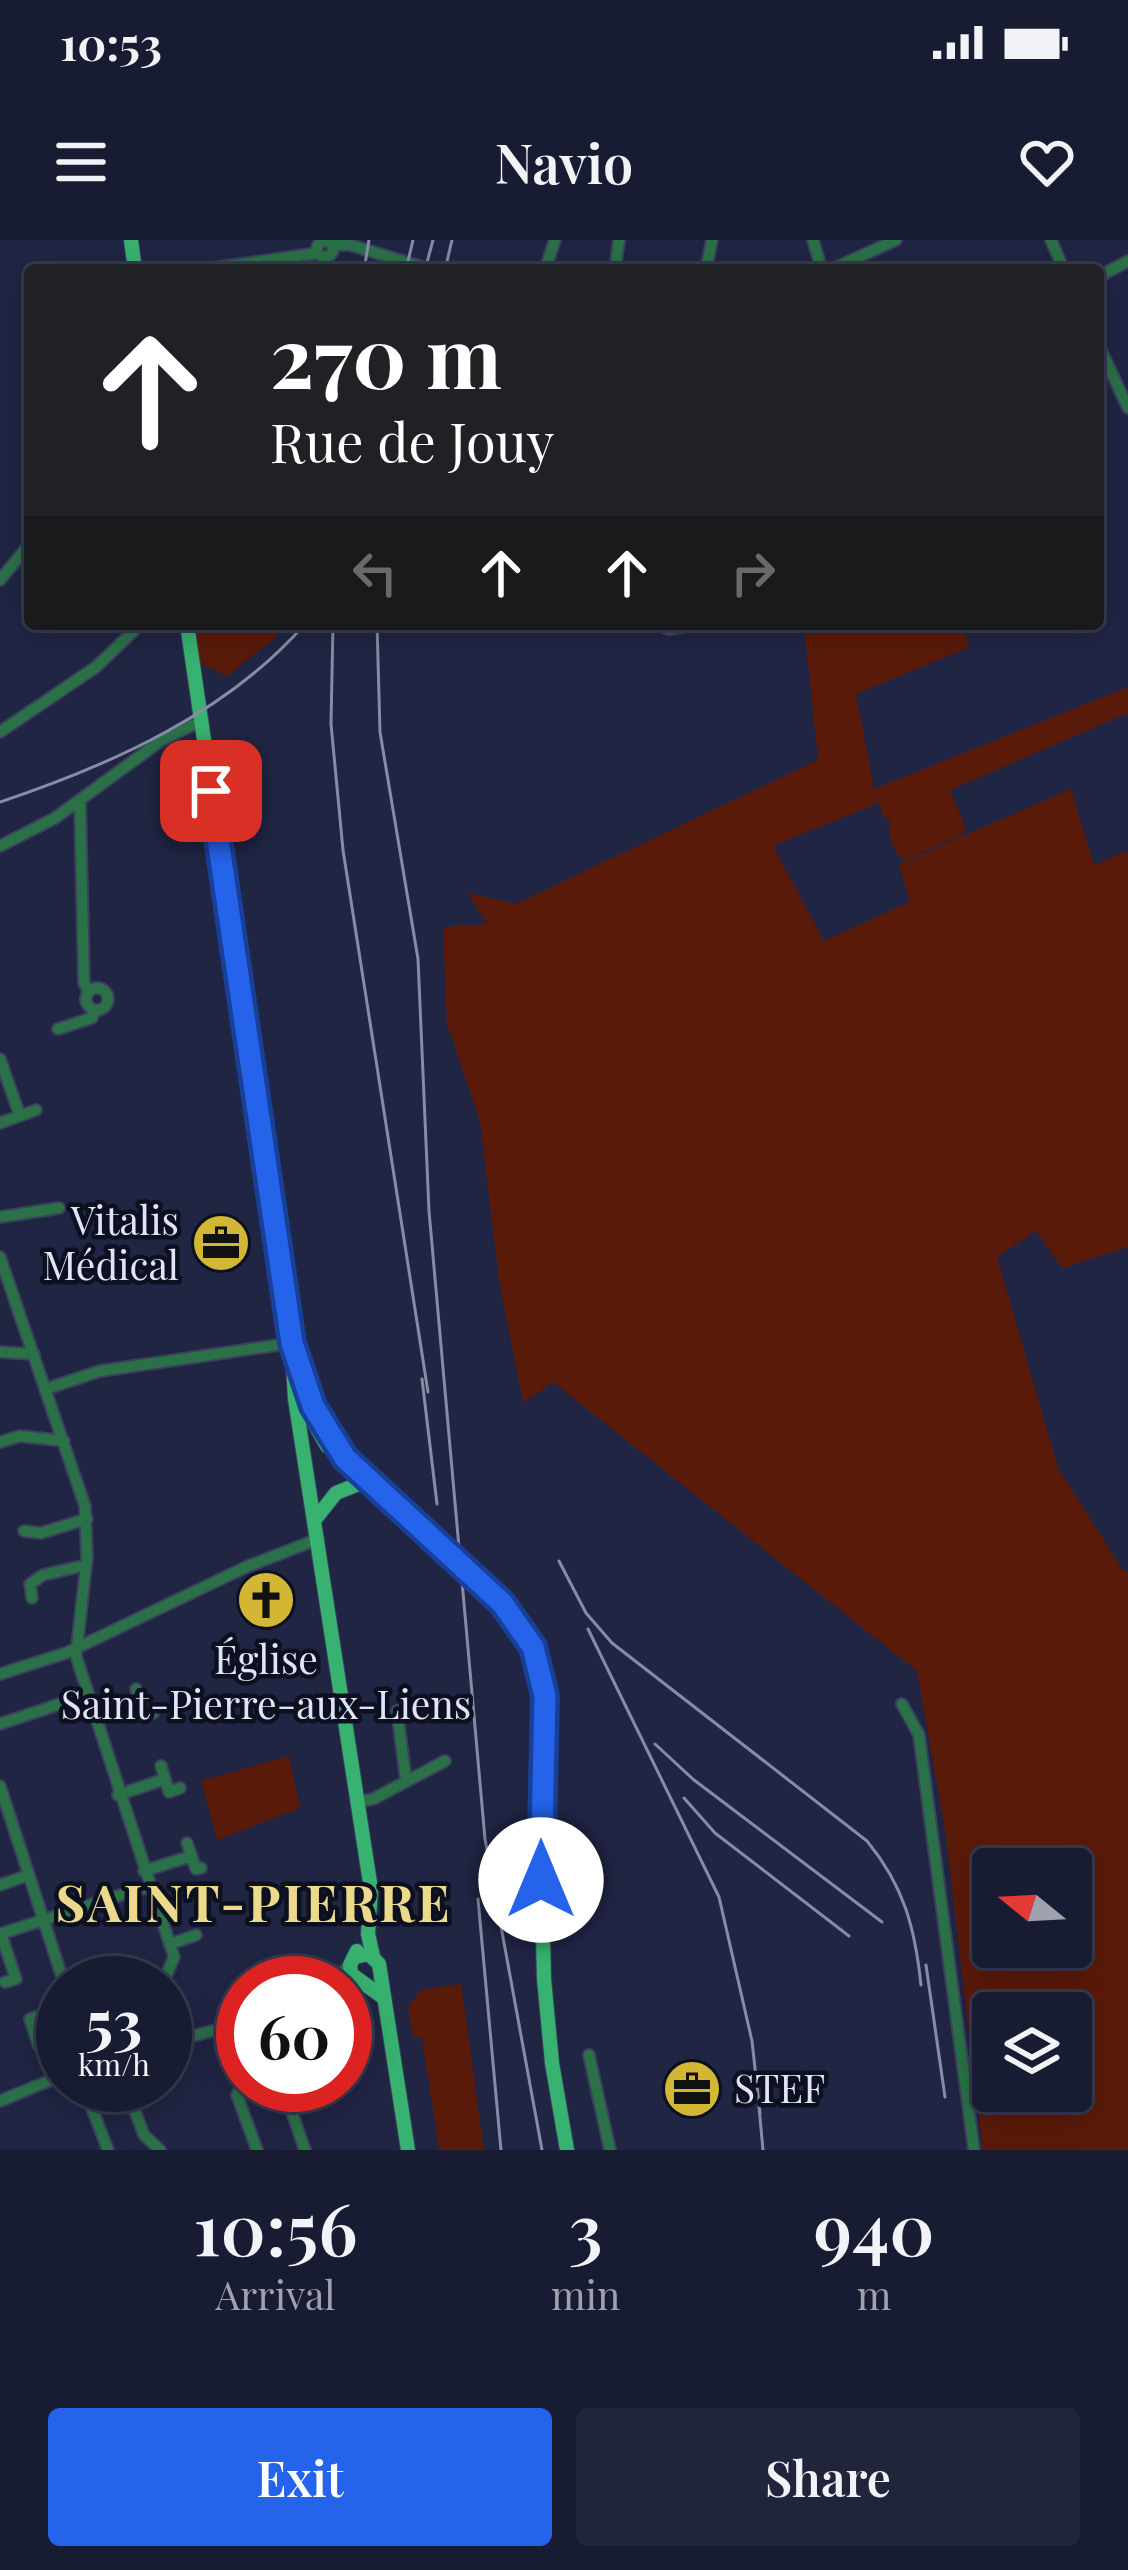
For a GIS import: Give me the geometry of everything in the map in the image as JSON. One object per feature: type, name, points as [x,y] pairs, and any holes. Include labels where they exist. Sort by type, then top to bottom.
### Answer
[{"type":"main road","points":[[188,630],[292,1343],[292,1373],[371,1889],[368,1934],[379,1964],[408,2150]]},
{"type":"main road","points":[[292,1343],[313,1406],[344,1457],[349,1477],[317,1527]]},
{"type":"main road","points":[[292,1373],[310,1419],[327,1446],[502,1603],[526,1633],[536,1656],[541,1681],[538,1756],[544,1979],[567,2150]]},
{"type":"main road","points":[[308,1472],[320,1455],[344,1457]]},
{"type":"main road","points":[[308,1472],[341,1489],[362,1483],[398,1507]]},
{"type":"main road","points":[[355,1956],[368,1934]]},
{"type":"main road","points":[[360,1956],[373,1956]]},
{"type":"main road","points":[[372,1976],[377,1974]]},
{"type":"main road","points":[[372,1990],[384,1998]]},
{"type":"street","points":[[840,264],[896,240]]},
{"type":"street","points":[[234,264],[326,248],[355,249],[410,264]]},
{"type":"street","points":[[1104,362],[1128,408]]},
{"type":"street","points":[[1104,375],[1111,372]]},
{"type":"street","points":[[0,580],[24,551]]},
{"type":"street","points":[[0,732],[96,667],[135,630]]},
{"type":"street","points":[[0,846],[80,801],[162,740],[201,721]]},
{"type":"street","points":[[58,1029],[92,1018],[95,1010],[105,1007],[108,997],[101,989],[89,992],[84,983],[80,801]]},
{"type":"street","points":[[0,1059],[20,1116]]},
{"type":"street","points":[[0,1123],[35,1111]]},
{"type":"street","points":[[0,1217],[59,1208]]},
{"type":"street","points":[[1,1263],[88,1519],[77,1648],[87,1695],[171,1956]]},
{"type":"street","points":[[46,1389],[100,1371],[292,1343]]},
{"type":"street","points":[[0,1352],[34,1354]]},
{"type":"street","points":[[0,1442],[20,1436],[64,1441]]},
{"type":"street","points":[[24,1531],[41,1533],[88,1519]]},
{"type":"street","points":[[0,1674],[77,1648],[246,1567],[317,1527]]},
{"type":"street","points":[[32,1598],[30,1584],[43,1575],[86,1565]]},
{"type":"street","points":[[136,1689],[144,1715],[153,1713]]},
{"type":"street","points":[[0,1724],[87,1695]]},
{"type":"street","points":[[94,1716],[140,1703]]},
{"type":"street","points":[[902,1704],[920,1735],[974,2150]]},
{"type":"street","points":[[397,1711],[406,1780]]},
{"type":"street","points":[[358,1802],[373,1799],[445,1761]]},
{"type":"street","points":[[118,1795],[163,1772],[169,1792],[180,1789]]},
{"type":"street","points":[[0,1786],[55,1956]]},
{"type":"street","points":[[144,1870],[189,1850],[196,1869],[201,1868]]},
{"type":"street","points":[[0,1885],[29,1876]]},
{"type":"street","points":[[5,1982],[16,1979],[1,1934],[149,1886]]},
{"type":"street","points":[[170,1944],[196,1936]]},
{"type":"street","points":[[589,2055],[610,2150]]},
{"type":"street","points":[[0,2101],[36,2086]]},
{"type":"street","points":[[93,2112],[108,2150]]},
{"type":"street","points":[[135,2112],[144,2135],[160,2150]]},
{"type":"street","points":[[243,2112],[257,2150]]},
{"type":"street","points":[[292,2112],[305,2150]]},
{"type":"shaded area","points":[[195,630],[281,630],[227,676],[198,662]]},
{"type":"shaded area","points":[[805,630],[963,630],[970,647],[856,694],[874,789],[1128,687],[1128,713],[950,790],[966,828],[962,835],[904,860],[891,841],[890,818],[885,819],[876,797],[876,804],[773,846],[824,941],[910,902],[899,864],[1071,789],[1094,865],[1128,851],[1128,1247],[1062,1268],[1036,1231],[997,1257],[1058,1468],[1124,1572],[1128,1571],[1128,2150],[983,2150],[978,2112],[1092,2112],[1092,1992],[972,1992],[972,2057],[945,1830],[917,1671],[553,1382],[523,1403],[499,1280],[480,1121],[447,1024],[443,927],[487,924],[468,893],[516,904],[818,760]]},
{"type":"shaded area","points":[[289,1756],[300,1808],[217,1840],[201,1781]]},
{"type":"shaded area","points":[[461,1984],[484,2150],[439,2150],[422,2038],[413,2037],[408,2007],[421,1990]]},
{"type":"railway","points":[[365,264],[369,240]]},
{"type":"railway","points":[[407,264],[413,240]]},
{"type":"railway","points":[[427,264],[433,240]]},
{"type":"railway","points":[[446,264],[452,240]]},
{"type":"railway","points":[[0,802],[84,771],[165,733],[240,684],[299,630]]},
{"type":"railway","points":[[333,630],[331,724],[343,850],[428,1392]]},
{"type":"railway","points":[[377,630],[380,732],[418,959],[429,1211],[485,1839],[542,2150]]},
{"type":"railway","points":[[422,1379],[437,1504]]},
{"type":"railway","points":[[559,1561],[586,1613],[612,1643],[867,1841],[906,1908],[921,1985]]},
{"type":"railway","points":[[588,1629],[719,1897],[752,2041],[760,2113]]},
{"type":"railway","points":[[655,1744],[694,1780],[882,1922]]},
{"type":"railway","points":[[684,1798],[715,1833],[849,1936]]},
{"type":"railway","points":[[478,1899],[501,2150]]},
{"type":"railway","points":[[926,1965],[945,2097]]},
{"type":"railway","points":[[758,2096],[763,2150]]},
{"type":"place","name":"Vitalis Médical","points":[[221,1243]]},
{"type":"place","name":"Église Saint-Pierre-aux-Liens","points":[[266,1600]]},
{"type":"place","name":"STEF","points":[[692,2089]]},
{"type":"district","name":"SAINT-PIERRE","points":[[254,1904]]},
{"type":"route","points":[[211,791],[292,1343],[313,1406],[345,1458],[513,1614],[533,1647],[545,1696],[541,1880]]}]
